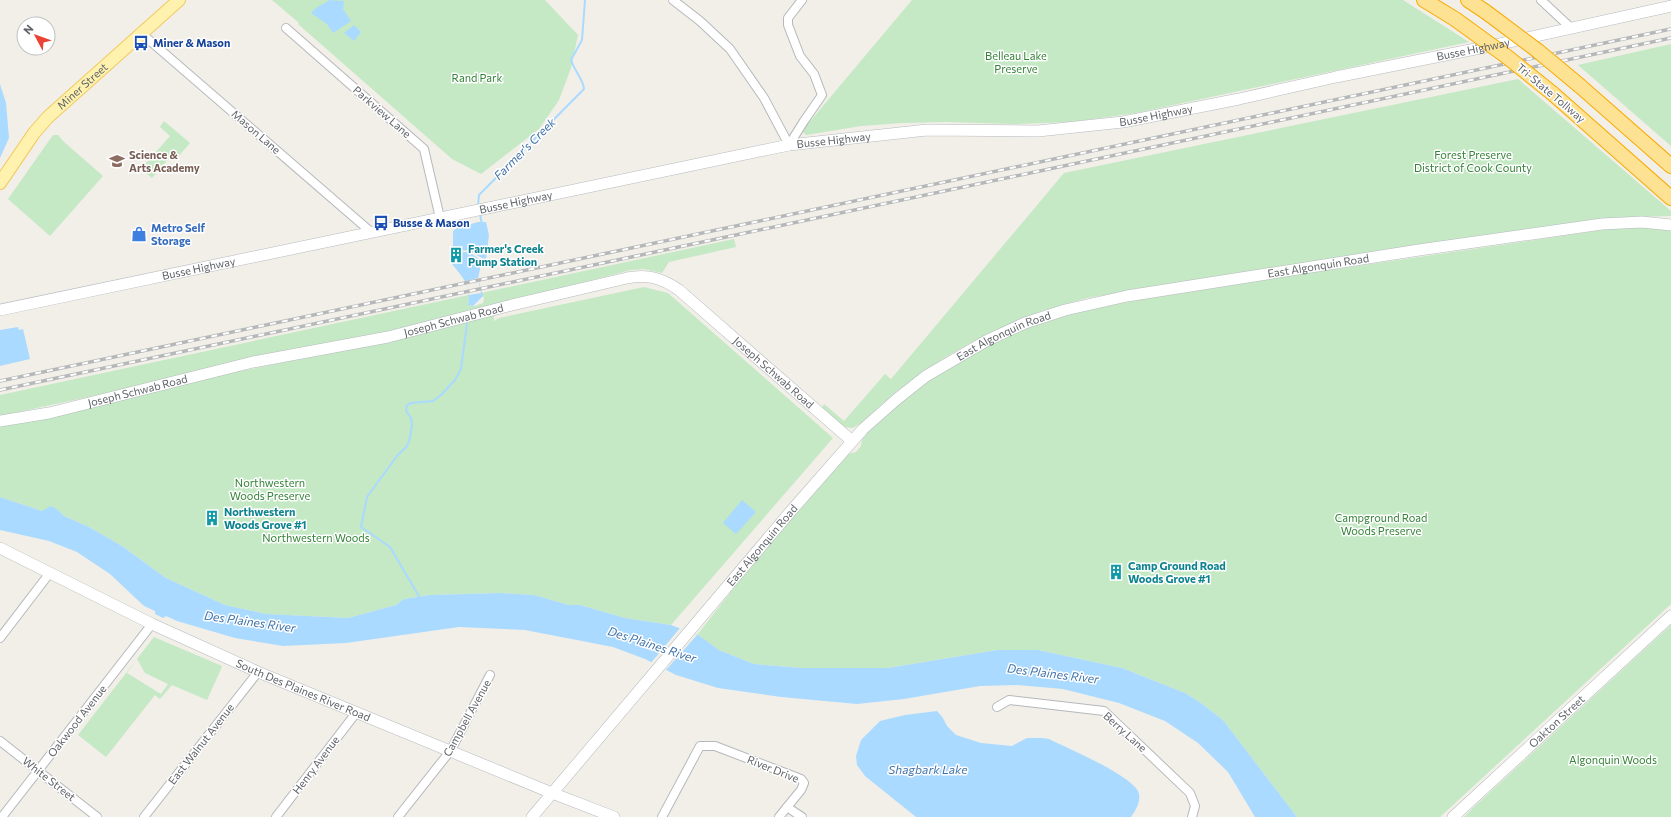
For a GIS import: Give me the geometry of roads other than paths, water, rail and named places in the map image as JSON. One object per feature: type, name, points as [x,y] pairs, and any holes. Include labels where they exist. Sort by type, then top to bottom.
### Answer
[{"type":"highway","name":"Tri-State Tollway","points":[[1424,0],[1506,56],[1552,92],[1671,198]]},
{"type":"highway","points":[[1468,0],[1515,33],[1580,86],[1671,166]]},
{"type":"main road","name":"Miner Street","points":[[0,183],[34,133],[48,117],[179,0]]},
{"type":"main road","name":"Busse Highway","points":[[0,310],[789,145],[927,130],[1038,131],[1123,122],[1500,44],[1671,6]]},
{"type":"main road","name":"East Algonquin Road","points":[[532,817],[852,441],[897,399],[926,376],[953,359],[1025,323],[1065,310],[1127,296],[1418,250],[1602,224],[1642,222],[1671,225]]},
{"type":"main road","name":"Joseph Schwab Road","points":[[0,421],[70,408],[253,362],[388,337],[508,306],[627,278],[645,276],[662,279],[679,290],[852,441]]},
{"type":"main road","name":"South Des Plaines River Road","points":[[0,548],[49,574],[152,624],[258,672],[356,713],[451,750],[552,794],[614,817]]},
{"type":"main road","name":"Oakton Street","points":[[1661,625],[1671,613]]},
{"type":"main road","name":"Oakton Street","points":[[1453,817],[1671,616]]},
{"type":"street","points":[[673,0],[700,21],[730,49],[764,98],[789,145],[822,95],[814,74],[800,56],[788,25],[788,18],[802,0]]},
{"type":"street","points":[[1541,0],[1571,28]]},
{"type":"street","name":"Parkview Lane","points":[[286,28],[424,149],[440,218]]},
{"type":"street","name":"Mason Lane","points":[[141,33],[371,232]]},
{"type":"street","points":[[0,638],[49,574]]},
{"type":"street","name":"Oakwood Avenue","points":[[2,817],[152,624]]},
{"type":"street","name":"East Walnut Avenue","points":[[144,817],[258,672]]},
{"type":"street","name":"Campbell Avenue","points":[[398,817],[451,750],[490,675]]},
{"type":"street","name":"Berry Lane","points":[[997,707],[1008,700],[1104,711],[1190,793],[1195,806],[1192,817]]},
{"type":"street","name":"Henry Avenue","points":[[276,817],[356,713]]},
{"type":"street","name":"White Street","points":[[0,741],[97,817]]},
{"type":"street","name":"River Drive","points":[[662,817],[700,746],[715,746],[797,777],[803,782],[803,787],[779,817]]},
{"type":"street","points":[[787,807],[802,817]]},
{"type":"water","points":[[330,0],[344,1],[343,9],[351,21],[333,33],[327,24],[311,13],[316,8]]},
{"type":"water","points":[[354,25],[361,32],[354,41],[344,33]]},
{"type":"water","points":[[0,84],[6,103],[9,138],[0,158]]},
{"type":"water","points":[[478,222],[486,222],[489,235],[486,259],[485,260],[469,250],[453,252],[453,231],[457,228]]},
{"type":"water","points":[[462,252],[469,252],[482,261],[478,278],[483,296],[473,306],[468,305],[469,298],[466,283],[452,264],[452,262],[462,262]]},
{"type":"water","points":[[18,327],[19,330],[23,329],[30,359],[0,366],[0,330]]},
{"type":"water","name":"Des Plaines River","points":[[0,497],[42,511],[51,506],[64,516],[89,527],[122,546],[166,578],[225,605],[266,614],[348,618],[396,605],[404,599],[430,595],[500,593],[534,595],[569,605],[580,605],[625,618],[671,625],[698,635],[719,650],[754,664],[802,668],[888,668],[997,650],[1038,650],[1122,668],[1185,693],[1223,720],[1297,817],[1255,817],[1228,772],[1198,743],[1165,721],[1119,703],[1063,689],[1017,685],[980,686],[904,699],[857,704],[781,697],[718,688],[676,675],[645,659],[613,647],[525,630],[459,627],[346,643],[283,646],[235,638],[177,621],[166,616],[163,618],[155,614],[155,611],[144,606],[110,574],[77,552],[49,541],[0,530]]},
{"type":"water","points":[[742,500],[756,512],[736,534],[723,523]]},
{"type":"water","name":"Shagbark Lake","points":[[937,711],[947,726],[956,735],[981,743],[1012,746],[1027,738],[1042,738],[1049,739],[1083,755],[1110,769],[1132,784],[1139,794],[1139,801],[1136,808],[1131,817],[916,817],[865,776],[857,765],[856,756],[861,740],[880,721],[905,715]]},
{"type":"waterway","name":"Farmer's Creek","points":[[478,205],[479,195],[584,89],[584,86],[571,60],[582,40],[585,0]]},
{"type":"waterway","name":"Farmer's Creek","points":[[480,214],[482,225]]},
{"type":"waterway","name":"Farmer's Creek","points":[[420,598],[390,547],[361,527],[367,497],[397,456],[407,446],[412,425],[411,418],[406,411],[407,405],[411,403],[433,401],[455,380],[461,369],[467,324]]},
{"type":"railway","points":[[0,381],[1671,29]]},
{"type":"railway","points":[[0,390],[1671,38]]},
{"type":"place","name":"Miner & Mason","points":[[141,43]]},
{"type":"place","name":"Science & Arts Academy","points":[[117,161]]},
{"type":"place","name":"Busse & Mason","points":[[381,223]]},
{"type":"place","name":"Metro Self Storage","points":[[139,234]]},
{"type":"place","name":"Farmer's Creek Pump Station","points":[[456,255]]},
{"type":"place","name":"Northwestern Woods Grove #1","points":[[212,518]]},
{"type":"place","name":"Camp Ground Road Woods Grove #1","points":[[1116,572]]},
{"type":"park label","name":"Belleau Lake Preserve","points":[[1016,62]]},
{"type":"park label","name":"Rand Park","points":[[477,78]]},
{"type":"park label","name":"Forest Preserve District of Cook County","points":[[1473,161]]},
{"type":"park label","name":"Northwestern Woods Preserve","points":[[270,489]]},
{"type":"park label","name":"Campground Road Woods Preserve","points":[[1381,524]]},
{"type":"park label","name":"Northwestern Woods","points":[[316,538]]},
{"type":"park label","name":"Algonquin Woods","points":[[1613,760]]}]
